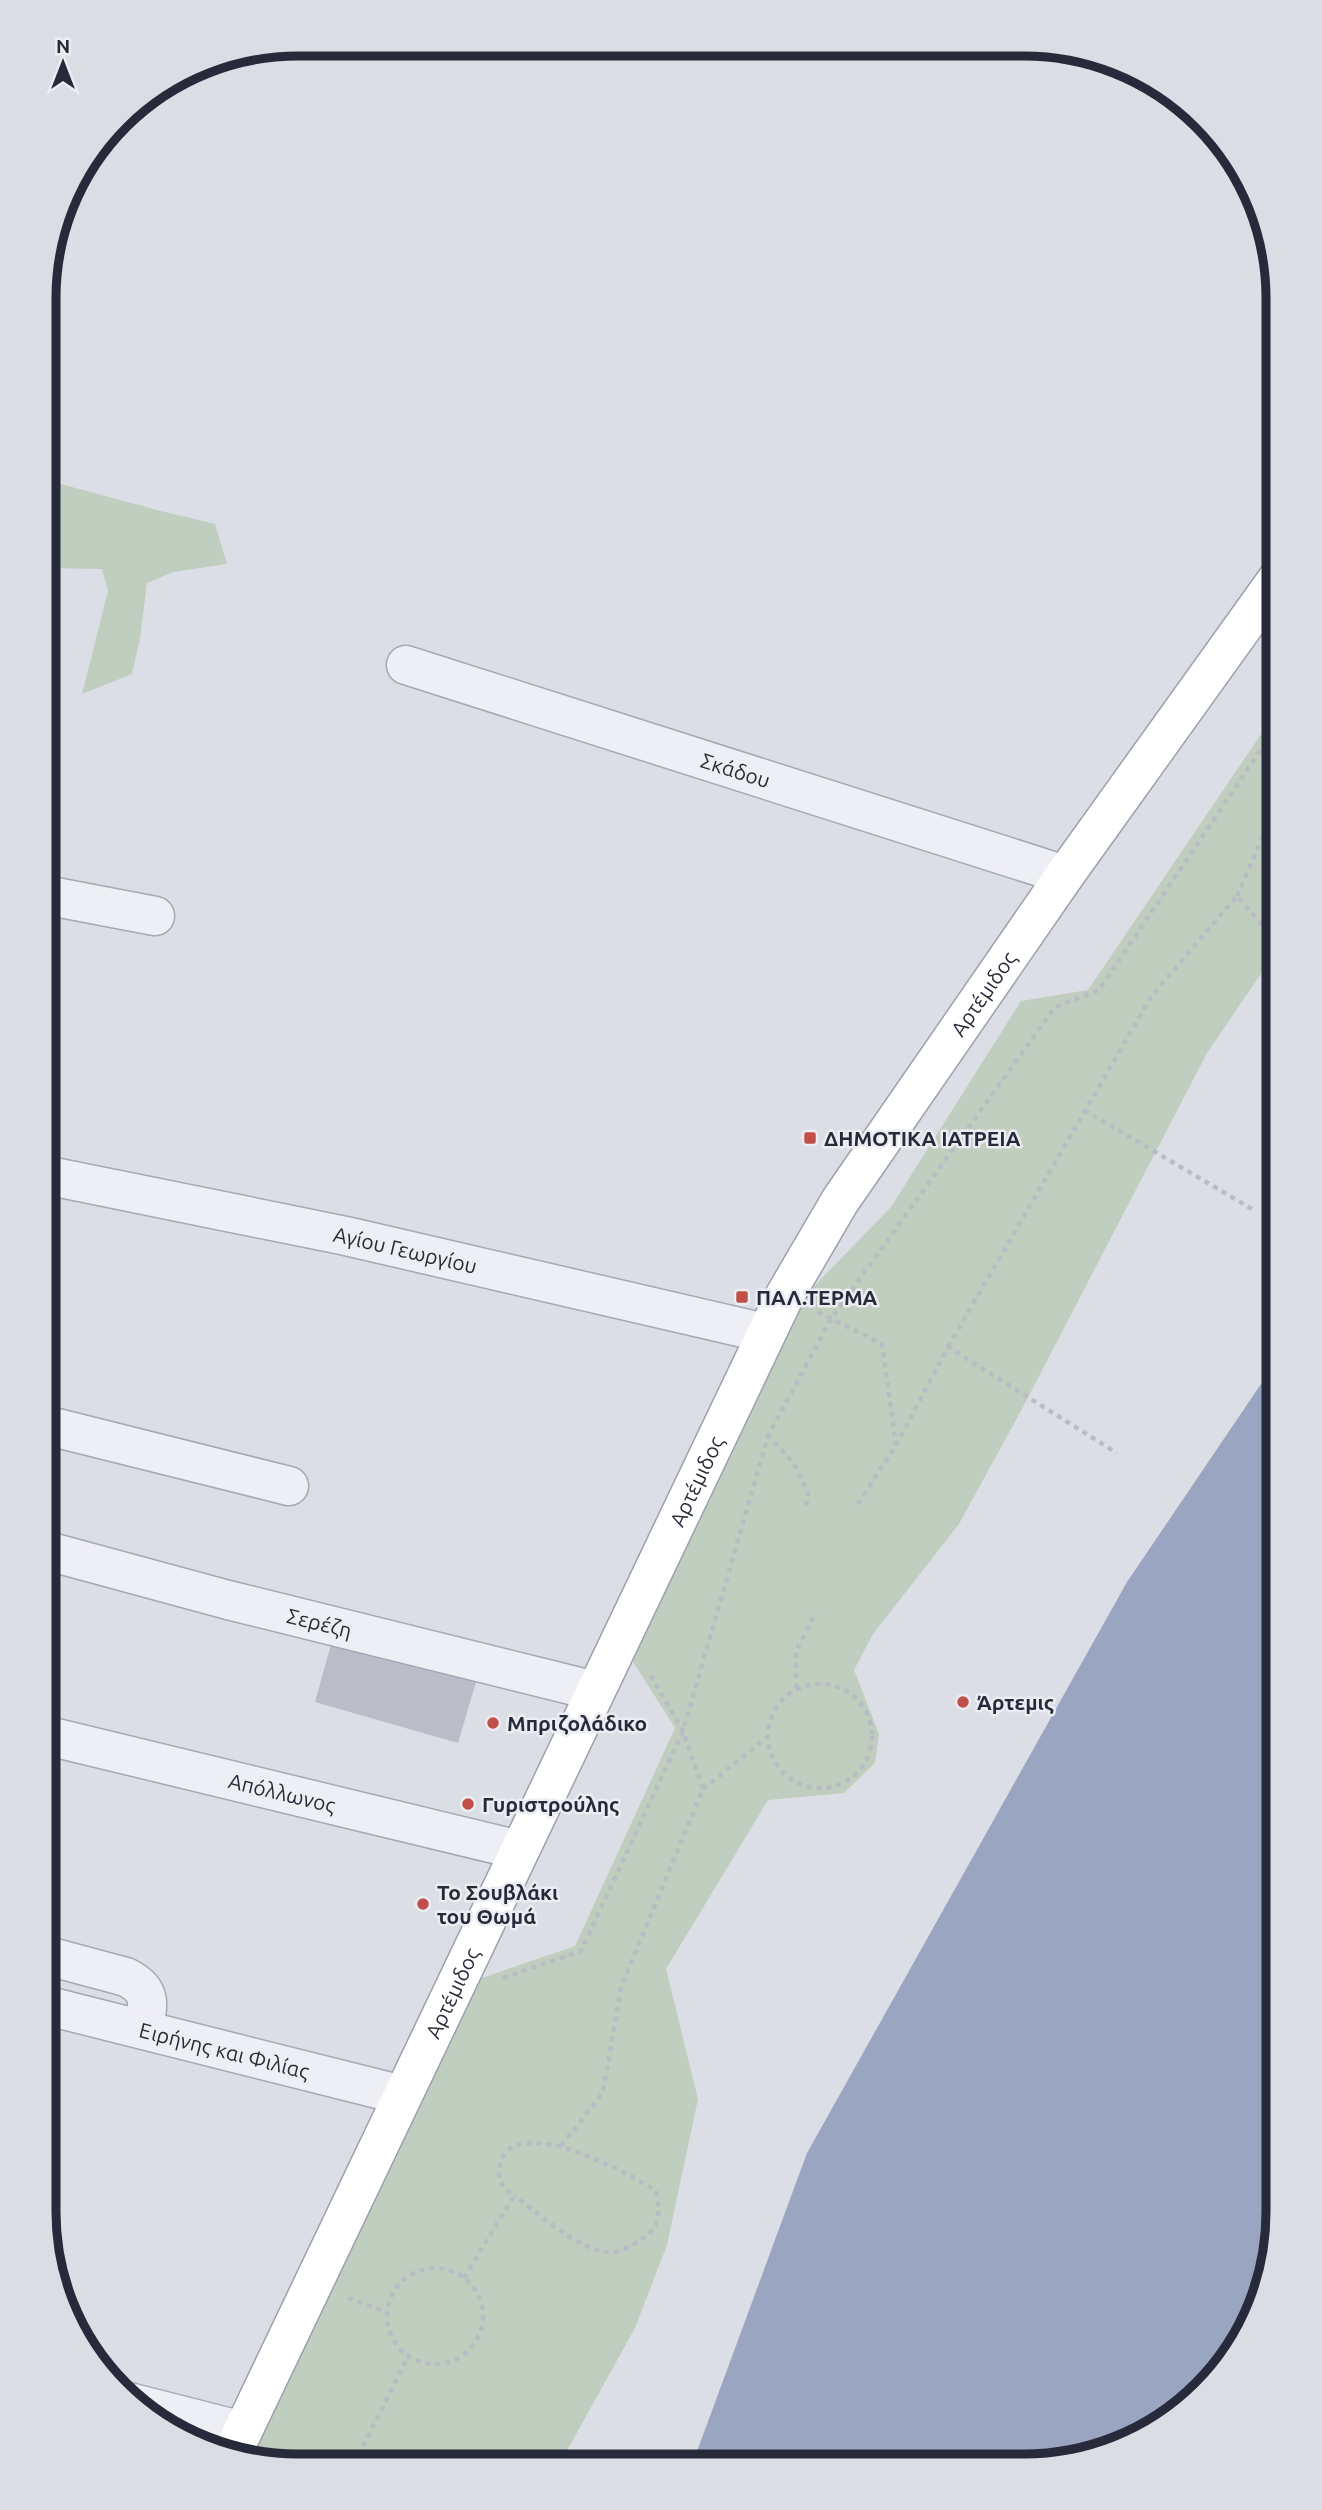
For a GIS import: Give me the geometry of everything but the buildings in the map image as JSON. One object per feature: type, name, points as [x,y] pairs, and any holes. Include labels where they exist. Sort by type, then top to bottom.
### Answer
[{"type":"main road","name":"Αρτέμιδος","points":[[237,2442],[623,1629],[785,1295],[840,1201],[1065,875],[1266,595]]},
{"type":"street","name":"Σκάδου","points":[[405,665],[1065,875]]},
{"type":"street","points":[[56,897],[155,916]]},
{"type":"street","name":"Αγίου Γεωργίου","points":[[56,1177],[346,1236],[765,1333]]},
{"type":"street","points":[[56,1428],[289,1486]]},
{"type":"street","name":"Σερέζη","points":[[56,1553],[228,1600],[595,1691]]},
{"type":"street","name":"Απόλλωνος","points":[[56,1738],[519,1850]]},
{"type":"street","points":[[56,1958],[136,1982],[148,2001],[143,2029]]},
{"type":"street","name":"Ειρήνης και Φιλίας","points":[[56,2008],[402,2095]]},
{"type":"street","points":[[172,2418],[237,2442]]},
{"type":"path","points":[[502,1978],[581,1951],[684,1731],[768,1436],[831,1319],[1055,1007],[1099,990],[1266,742]]},
{"type":"path","points":[[858,1504],[896,1445],[947,1347],[1151,997],[1237,896],[1266,830]]},
{"type":"path","points":[[1237,896],[1266,930]]},
{"type":"path","points":[[1084,1111],[1252,1209]]},
{"type":"path","points":[[785,1295],[882,1344],[896,1445]]},
{"type":"path","points":[[947,1347],[1116,1453]]},
{"type":"path","points":[[729,1408],[768,1436],[793,1462],[808,1493],[806,1510]]},
{"type":"path","points":[[796,1688],[796,1651],[816,1612]]},
{"type":"path","points":[[623,1629],[684,1731],[703,1789]]},
{"type":"path","points":[[813,1683],[831,1684],[847,1691],[861,1702],[870,1718],[873,1735],[870,1753],[862,1768],[849,1780],[834,1787],[817,1788],[800,1785],[786,1776],[774,1763],[766,1738],[771,1714],[782,1699],[796,1688],[813,1683]]},
{"type":"path","points":[[561,2146],[603,2093],[621,1987],[703,1789],[766,1738]]},
{"type":"path","points":[[531,2143],[561,2146],[614,2167],[656,2191],[659,2205],[657,2224],[648,2235],[631,2246],[608,2253],[584,2245],[514,2196],[504,2188],[498,2174],[501,2159],[510,2148],[531,2143]]},
{"type":"path","points":[[464,2278],[514,2196]]},
{"type":"path","points":[[440,2268],[455,2272],[469,2281],[478,2295],[483,2311],[482,2327],[475,2342],[464,2354],[450,2361],[433,2364],[417,2361],[409,2355],[394,2341],[388,2327],[387,2312],[391,2297],[399,2284],[411,2274],[440,2268]]},
{"type":"path","points":[[360,2454],[409,2355]]},
{"type":"green space","points":[[56,482],[215,524],[227,564],[173,572],[147,583],[132,674],[82,694],[108,591],[102,569],[56,568]]},
{"type":"green space","points":[[1266,727],[1266,968],[1207,1053],[1023,1407],[959,1524],[873,1634],[854,1670],[879,1734],[875,1763],[844,1793],[768,1800],[666,1969],[698,2099],[667,2245],[635,2328],[565,2454],[298,2454],[248,2448],[473,1981],[575,1946],[675,1728],[625,1649],[784,1317],[891,1207],[1021,1001],[1088,990]]},
{"type":"water","points":[[1265,1378],[1265,2228],[1253,2290],[1241,2319],[1216,2359],[1184,2394],[1131,2429],[1102,2441],[1071,2449],[1024,2454],[696,2454],[807,2153],[1127,1582]]},
{"type":"place","name":"ΔΗΜΟΤΙΚΑ ΙΑΤΡΕΙΑ","points":[[810,1138]]},
{"type":"place","name":"ΠΑΛ.ΤΕΡΜΑ","points":[[742,1297]]},
{"type":"place","name":"Άρτεμις","points":[[963,1702]]},
{"type":"place","name":"Μπριζολάδικο","points":[[493,1723]]},
{"type":"place","name":"Γυριστρούλης","points":[[468,1804]]},
{"type":"place","name":"Το Σουβλάκι του Θωμά","points":[[423,1904]]}]
